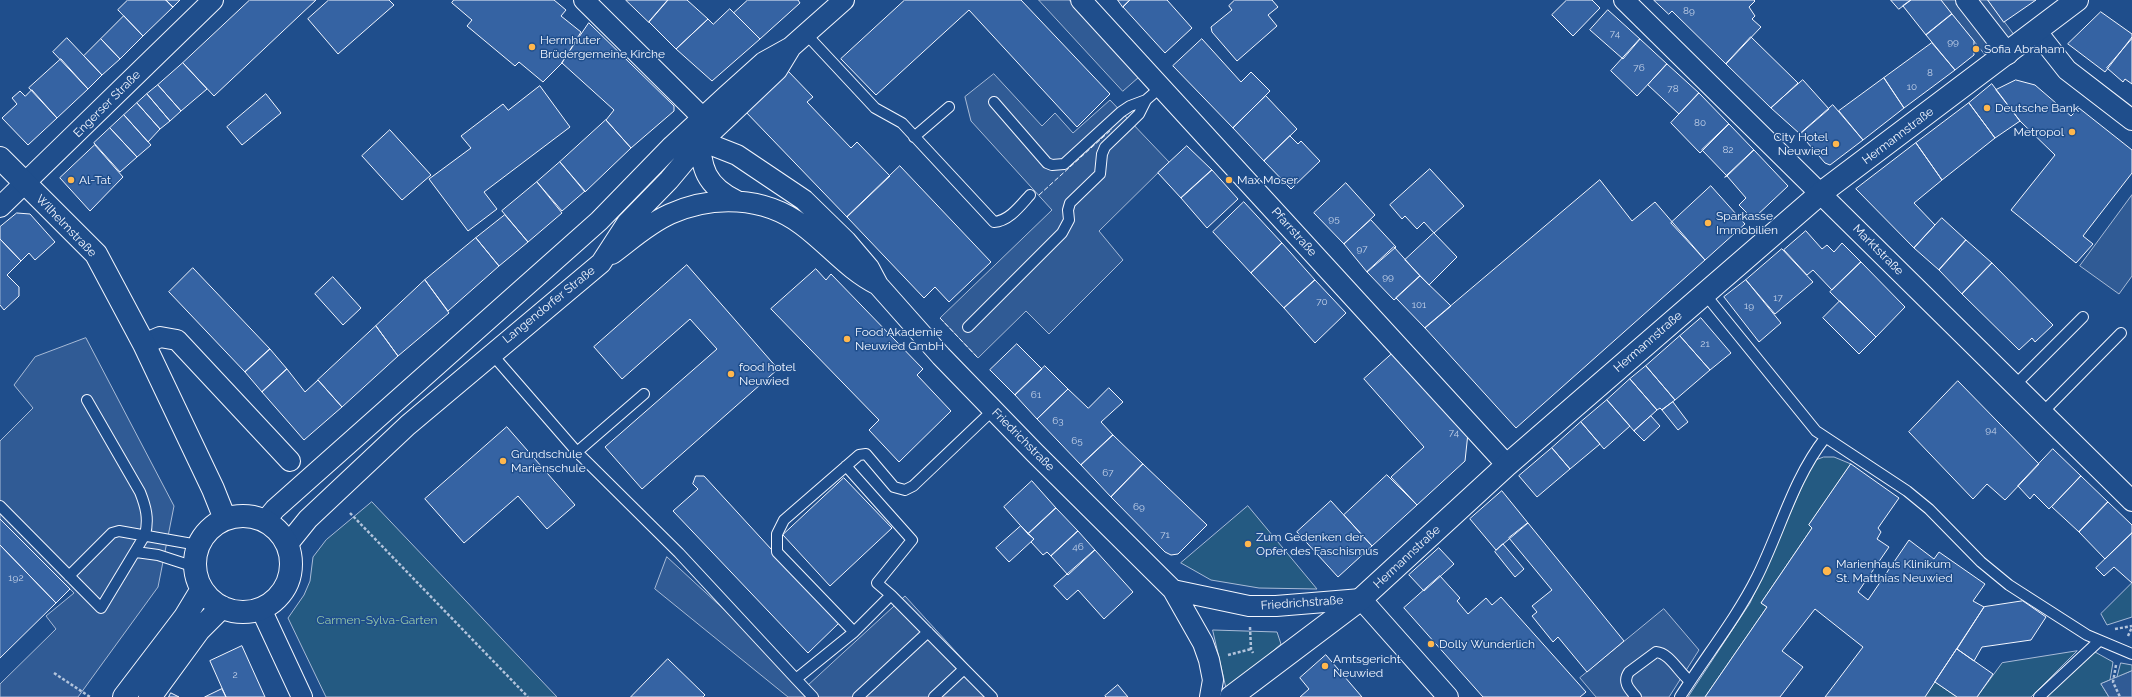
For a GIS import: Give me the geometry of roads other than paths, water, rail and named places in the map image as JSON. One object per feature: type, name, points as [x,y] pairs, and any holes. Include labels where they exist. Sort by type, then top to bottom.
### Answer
[{"type":"street","name":"Engerser Straße","points":[[0,207],[213,0]]},
{"type":"street","points":[[584,0],[702,117]]},
{"type":"street","name":"Langendorfer Straße","points":[[287,545],[308,518],[360,468],[492,353],[601,262],[621,230],[669,180],[700,143],[777,70],[791,48],[844,0]]},
{"type":"street","name":"Pfarrstraße","points":[[1081,0],[1507,465]]},
{"type":"street","name":"Marktstraße","points":[[1624,0],[2132,501]]},
{"type":"street","points":[[1966,0],[2008,54]]},
{"type":"street","name":"Hermannstraße","points":[[1231,697],[1361,599],[1507,465],[1704,293],[1821,194],[2008,54],[2077,0]]},
{"type":"street","points":[[2037,32],[2068,70],[2132,120]]},
{"type":"street","name":"Langendorfer Straße","points":[[265,521],[275,509],[599,222],[702,117],[764,62],[791,48]]},
{"type":"street","name":"Friedrichstraße","points":[[702,117],[700,143],[702,165],[712,183],[724,195],[738,202]]},
{"type":"street","points":[[725,119],[731,145],[737,155]]},
{"type":"street","name":"Friedrichstraße","points":[[672,146],[700,143],[717,146],[737,155],[804,200],[861,257],[878,285],[941,356],[993,410],[1174,590],[1203,643],[1209,660],[1212,680],[1210,697]]},
{"type":"street","name":"Wilhelmstraße","points":[[0,158],[96,254],[144,344],[213,489],[225,519]]},
{"type":"street","name":"Friedrichstraße","points":[[601,262],[640,232],[669,215],[705,203],[738,202],[767,206],[790,217],[811,232],[853,270],[878,285]]},
{"type":"street","points":[[144,344],[160,337],[177,340],[290,461]]},
{"type":"street","points":[[238,516],[252,517],[265,521],[278,531],[287,545],[291,560],[290,575],[284,590],[261,609],[248,612],[234,611],[222,607],[210,599],[202,589],[195,567],[195,556],[198,545],[205,534],[214,525],[225,519],[238,516]]},
{"type":"street","points":[[124,697],[185,617],[202,589]]},
{"type":"street","name":"Friedrichstraße","points":[[1174,590],[1249,606],[1276,606],[1361,599]]},
{"type":"street","points":[[1361,599],[1448,697]]},
{"type":"street","points":[[150,697],[199,630],[222,607]]},
{"type":"street","points":[[261,609],[302,697]]},
{"type":"lane","points":[[806,34],[875,108],[902,123],[994,222],[1007,218],[1030,196]]},
{"type":"lane","points":[[994,102],[1047,163],[1059,166],[1064,164],[1121,112],[1130,106],[1146,100],[1161,87]]},
{"type":"lane","points":[[968,327],[1066,228],[1070,203],[1100,174],[1102,154],[1105,147],[1139,114],[1146,100]]},
{"type":"lane","points":[[914,137],[949,107]]},
{"type":"lane","points":[[1704,293],[1802,415],[1825,438],[1908,491],[1929,509],[1981,562],[2009,585],[2099,641],[2132,654]]},
{"type":"lane","points":[[2015,385],[2083,317]]},
{"type":"lane","points":[[2043,412],[2121,333]]},
{"type":"lane","points":[[492,353],[577,452],[680,553],[813,697]]},
{"type":"lane","points":[[577,452],[644,394]]},
{"type":"lane","points":[[0,506],[102,608],[136,552],[145,535],[148,523],[145,504],[140,492],[86,400]]},
{"type":"lane","points":[[854,632],[778,552],[777,534],[784,520],[859,455],[866,454],[894,487],[905,490],[913,486],[993,410]]},
{"type":"lane","points":[[1680,697],[1747,594],[1802,473],[1825,438]]},
{"type":"lane","points":[[846,466],[912,540],[877,583],[891,595],[992,697]]},
{"type":"lane","points":[[69,576],[112,533],[126,531],[198,545]]},
{"type":"lane","points":[[136,552],[158,555],[195,567]]},
{"type":"lane","points":[[796,680],[854,632],[891,595]]},
{"type":"lane","points":[[858,697],[928,632]]},
{"type":"lane","points":[[2039,697],[2099,641]]},
{"type":"lane","points":[[1636,697],[1628,687],[1626,676],[1629,672],[1656,652],[1666,654],[1678,670],[1690,681]]},
{"type":"lane","points":[[934,697],[964,669]]},
{"type":"place","name":"Herrnhuter Brüdergemeine Kirche","points":[[532,47]]},
{"type":"place","name":"Sofia Abraham","points":[[1976,49]]},
{"type":"place","name":"Deutsche Bank","points":[[1987,108]]},
{"type":"place","name":"Metropol","points":[[2072,132]]},
{"type":"place","name":"City Hotel Neuwied","points":[[1836,144]]},
{"type":"place","name":"Al-Tat","points":[[71,180]]},
{"type":"place","name":"Max Moser","points":[[1229,180]]},
{"type":"place","name":"Sparkasse Immobilien","points":[[1708,223]]},
{"type":"place","name":"Food Akademie Neuwied GmbH","points":[[847,339]]},
{"type":"place","name":"food hotel Neuwied","points":[[731,374]]},
{"type":"place","name":"Grundschule Marienschule","points":[[503,461]]},
{"type":"place","name":"Zum Gedenken der Opfer des Faschismus","points":[[1248,544]]},
{"type":"place","name":"Marienhaus Klinikum St. Matthias Neuwied","points":[[1827,571]]},
{"type":"place","name":"Dolly Wunderlich","points":[[1431,644]]},
{"type":"place","name":"Amtsgericht Neuwied","points":[[1325,666]]},
{"type":"park label","name":"Carmen-Sylva-Garten","points":[[377,620]]}]
